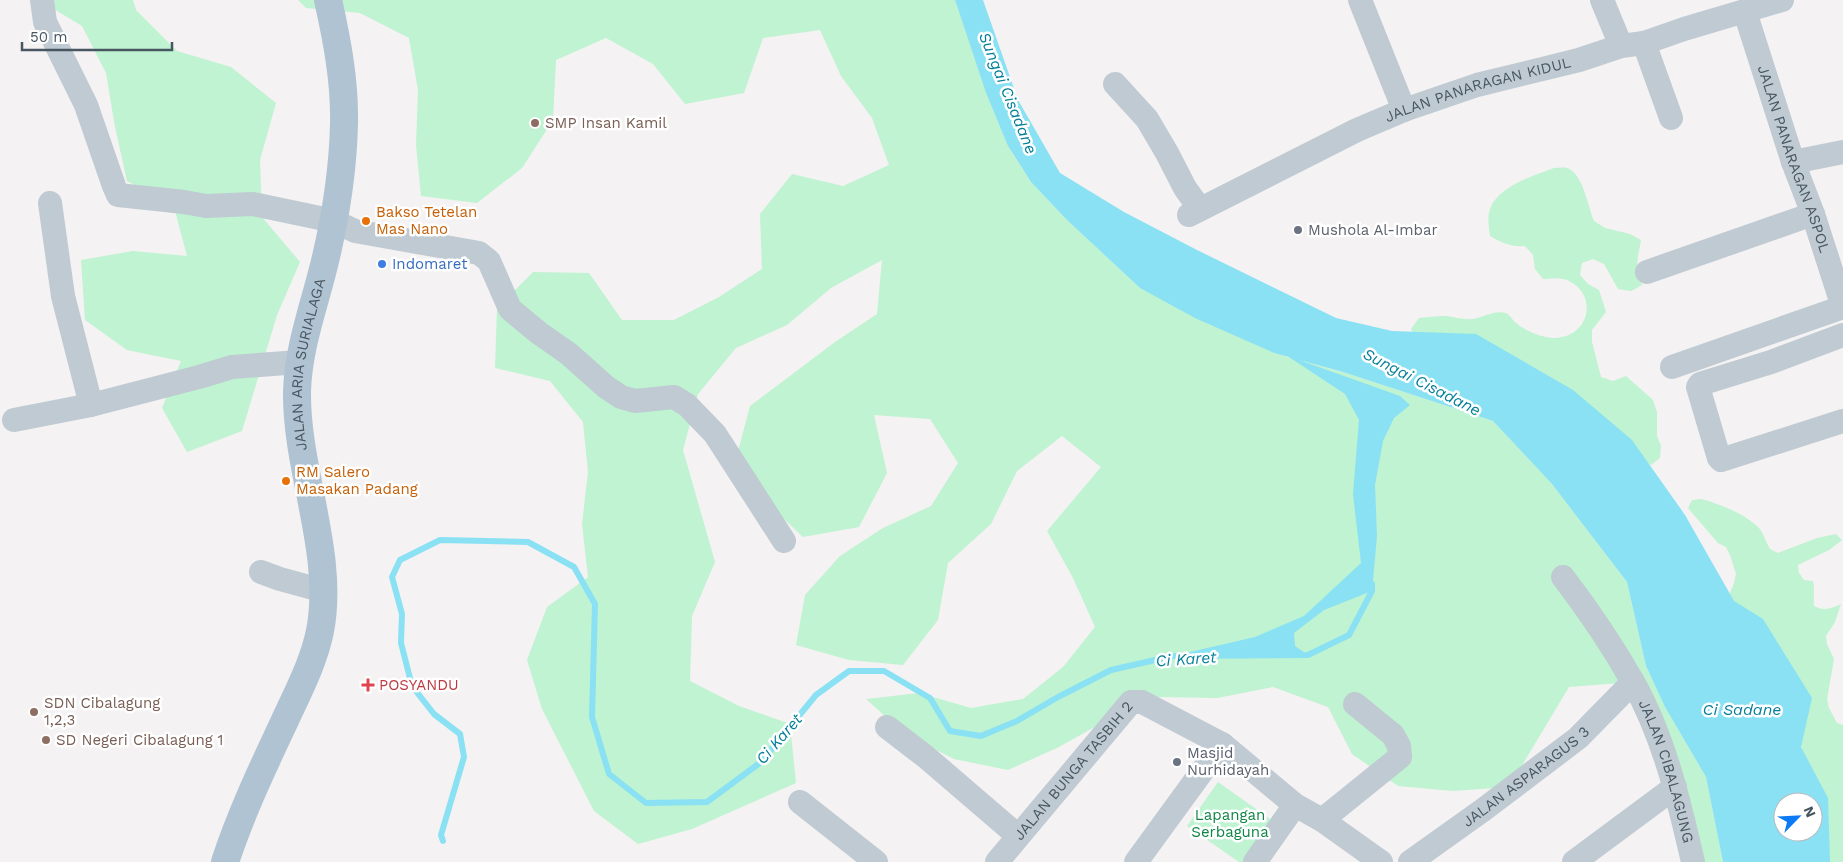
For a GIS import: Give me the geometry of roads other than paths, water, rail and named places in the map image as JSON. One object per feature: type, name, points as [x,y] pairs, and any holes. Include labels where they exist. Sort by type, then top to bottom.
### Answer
[{"type":"main road","name":"JALAN ARIA SURIALAGA","points":[[225,862],[260,776],[311,662],[321,628],[324,591],[322,561],[298,416],[299,362],[334,221],[342,154],[344,122],[342,85],[338,48],[328,0]]},
{"type":"street","points":[[42,0],[44,22],[86,105],[118,195],[206,206],[253,204],[334,221],[355,231],[479,253],[489,261],[510,309],[569,354],[606,387],[621,397],[634,401],[674,397],[687,404],[715,434],[784,541]]},
{"type":"street","points":[[1360,0],[1404,110]]},
{"type":"street","points":[[1602,0],[1633,44],[1671,118]]},
{"type":"street","name":"JALAN PANARAGAN KIDUL","points":[[1115,84],[1147,119],[1185,188],[1194,212],[1357,130],[1404,110],[1477,85],[1579,60],[1782,0]]},
{"type":"street","name":"JALAN PANARAGAN ASPOL","points":[[1745,12],[1793,162],[1838,273],[1843,307]]},
{"type":"street","points":[[1793,162],[1843,152]]},
{"type":"street","points":[[50,202],[63,296],[91,406]]},
{"type":"street","points":[[1647,272],[1813,214]]},
{"type":"street","points":[[1672,367],[1843,307]]},
{"type":"street","points":[[1843,335],[1771,362],[1700,384],[1698,387],[1721,460],[1843,421]]},
{"type":"street","points":[[14,420],[91,406],[199,378],[232,367],[299,362]]},
{"type":"street","points":[[261,572],[324,591]]},
{"type":"street","name":"JALAN CIBALAGUNG","points":[[1562,577],[1608,638],[1633,682],[1655,730],[1675,787],[1693,862]]},
{"type":"street","name":"JALAN ASPARAGUS 3","points":[[1410,862],[1483,810],[1571,743],[1633,682]]},
{"type":"street","name":"JALAN BUNGA TASBIH 2","points":[[997,862],[1131,702],[1142,702],[1222,744],[1295,805],[1322,820],[1377,861]]},
{"type":"street","points":[[1322,820],[1400,758],[1399,746],[1394,736],[1355,704]]},
{"type":"street","points":[[887,727],[920,752],[1018,836]]},
{"type":"street","points":[[1136,862],[1222,744]]},
{"type":"street","points":[[1574,862],[1675,787]]},
{"type":"street","points":[[800,802],[876,862]]},
{"type":"street","points":[[1255,862],[1295,805]]},
{"type":"water","name":"Ci Sadane","points":[[955,0],[983,0],[1018,100],[1060,173],[1124,212],[1336,318],[1392,331],[1476,334],[1573,390],[1632,440],[1685,515],[1734,601],[1763,619],[1812,698],[1801,747],[1828,798],[1830,862],[1723,862],[1706,777],[1665,707],[1646,666],[1627,582],[1552,484],[1493,421],[1343,372],[1299,360],[1400,396],[1410,405],[1394,418],[1383,441],[1375,485],[1377,536],[1372,591],[1324,610],[1294,633],[1295,646],[1308,655],[1173,656],[1255,637],[1304,616],[1361,563],[1353,494],[1359,420],[1345,394],[1289,357],[1274,353],[1195,318],[1140,288],[1067,220],[1031,182],[1008,146],[986,93]]},
{"type":"waterway","name":"Ci Karet","points":[[443,841],[441,835],[464,757],[460,734],[434,714],[412,686],[401,643],[402,614],[392,577],[400,560],[440,540],[528,542],[574,567],[595,604],[592,717],[609,774],[646,803],[707,802],[761,762],[816,695],[849,671],[884,671],[930,698],[950,731],[981,736],[1017,721],[1058,697],[1111,670],[1173,656],[1308,655],[1349,635],[1372,591],[1372,584]]},
{"type":"place","name":"SMP Insan Kamil","points":[[535,123]]},
{"type":"place","name":"Bakso Tetelan Mas Nano","points":[[366,221]]},
{"type":"place","name":"Mushola Al-Imbar","points":[[1298,230]]},
{"type":"place","name":"Indomaret","points":[[382,264]]},
{"type":"place","name":"RM Salero Masakan Padang","points":[[286,481]]},
{"type":"place","name":"POSYANDU","points":[[368,685]]},
{"type":"place","name":"SDN Cibalagung 1,2,3","points":[[34,712]]},
{"type":"place","name":"SD Negeri Cibalagung 1","points":[[46,740]]},
{"type":"place","name":"Masjid Nurhidayah","points":[[1177,762]]},
{"type":"water label","name":"Sungai Cisadane","points":[[1008,93]]},
{"type":"water label","name":"Sungai Cisadane","points":[[1422,382]]},
{"type":"park label","name":"Lapangan Serbaguna","points":[[1230,824]]}]
